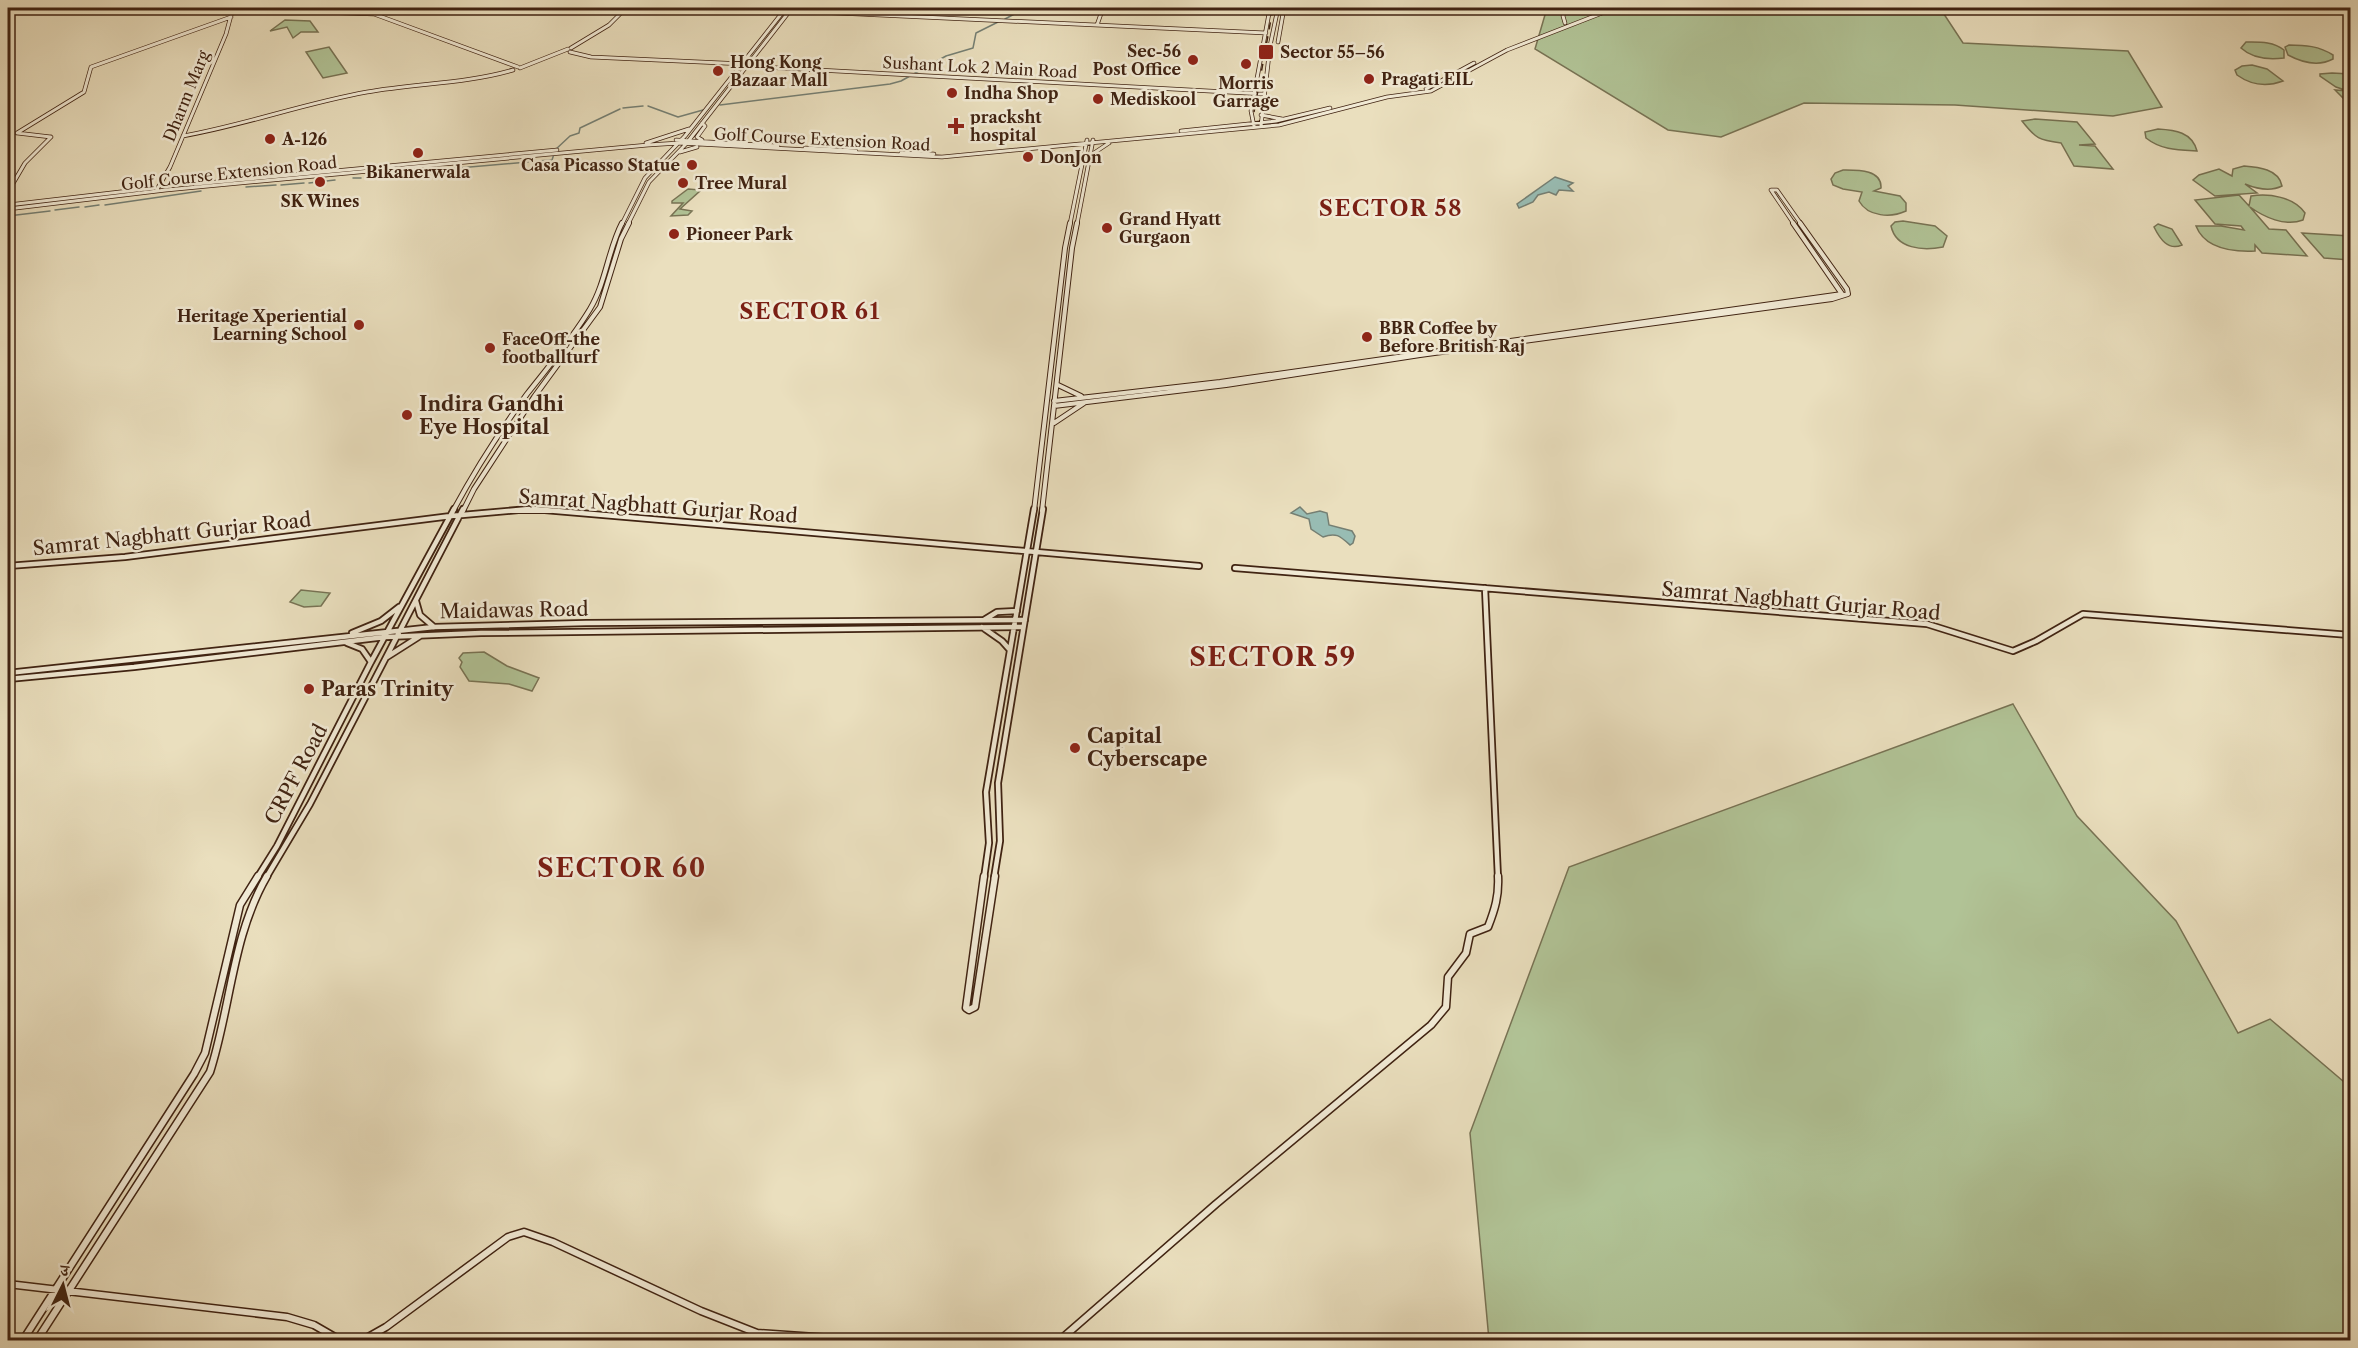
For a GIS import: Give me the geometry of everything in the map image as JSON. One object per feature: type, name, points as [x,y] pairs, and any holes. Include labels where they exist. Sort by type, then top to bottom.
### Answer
[{"type":"street","points":[[184,135],[232,128],[365,93],[466,82],[515,68],[572,49],[607,26],[625,8]]},
{"type":"street","points":[[730,8],[784,8],[900,16],[1265,33]]},
{"type":"street","points":[[684,142],[702,123],[784,8]]},
{"type":"street","points":[[900,16],[904,8]]},
{"type":"street","points":[[1097,25],[1103,8]]},
{"type":"street","points":[[1254,125],[1251,111],[1269,8]]},
{"type":"street","points":[[1260,125],[1278,8]]},
{"type":"street","points":[[1278,42],[1284,8]]},
{"type":"street","points":[[1565,8],[1563,18],[1567,24],[1583,23],[1586,18]]},
{"type":"street","name":"Golf Course Extension Road","points":[[1260,125],[1384,94],[1428,89],[1458,71],[1608,8]]},
{"type":"street","name":"Golf Course Extension Road","points":[[1567,24],[1615,8]]},
{"type":"street","points":[[234,9],[374,14],[515,68]]},
{"type":"street","name":"Dharm Marg","points":[[184,135],[234,9]]},
{"type":"street","name":"Dharm Marg","points":[[160,189],[230,31],[234,9]]},
{"type":"street","points":[[770,9],[781,15]]},
{"type":"street","points":[[37,1341],[210,1072],[220,1041],[241,937],[250,908],[348,732],[382,661],[460,515],[505,439],[589,324],[605,296],[621,239],[646,187],[657,172],[678,152],[691,129],[791,9]]},
{"type":"street","points":[[8,192],[25,163],[51,137],[17,133],[84,92],[90,68],[231,17]]},
{"type":"street","points":[[1261,47],[1265,33]]},
{"type":"street","name":"Golf Course Extension Road","points":[[706,143],[925,158],[1296,121],[1387,97],[1431,91],[1477,65],[1544,33]]},
{"type":"street","name":"Sushant Lok 2 Main Road","points":[[572,49],[581,55],[1264,94]]},
{"type":"street","points":[[1260,63],[1269,63]]},
{"type":"street","points":[[1242,125],[1251,111]]},
{"type":"street","points":[[1261,115],[1287,119]]},
{"type":"street","points":[[702,123],[705,126],[697,137],[706,143]]},
{"type":"street","name":"Golf Course Extension Road","points":[[1093,141],[1112,141],[1254,125]]},
{"type":"street","points":[[647,144],[691,129]]},
{"type":"street","points":[[1087,142],[1061,275],[1048,404],[1029,550],[986,792],[989,843],[966,1008],[969,1010],[974,1009],[976,1005],[993,898],[1000,835],[998,783],[1036,551],[1054,423],[1072,248],[1093,141]]},
{"type":"street","points":[[1091,155],[1112,141]]},
{"type":"street","name":"Golf Course Extension Road","points":[[8,207],[160,189],[647,144],[684,142],[940,154],[1087,142]]},
{"type":"street","name":"CRPF Road","points":[[23,1341],[194,1074],[205,1053],[240,905],[277,846],[371,662],[451,516],[490,449],[548,366],[578,329],[592,306],[602,282],[614,239],[641,184],[669,153],[684,142]]},
{"type":"street","points":[[678,152],[706,143]]},
{"type":"street","points":[[647,144],[664,148],[669,153]]},
{"type":"street","points":[[1065,145],[1078,148],[1085,153]]},
{"type":"street","points":[[1081,172],[1087,172]]},
{"type":"street","points":[[1048,404],[1226,385],[1847,295],[1848,291],[1815,250],[1785,211],[1771,190],[1777,190],[1815,250]]},
{"type":"street","points":[[1785,211],[1791,211]]},
{"type":"street","points":[[602,282],[610,281]]},
{"type":"street","points":[[1058,385],[1086,399]]},
{"type":"street","points":[[1054,423],[1086,399]]},
{"type":"street","name":"Samrat Nagbhatt Gurjar Road","points":[[8,566],[225,546],[451,516],[531,509],[1199,566]]},
{"type":"street","name":"Samrat Nagbhatt Gurjar Road","points":[[1235,568],[1928,624],[2013,651],[2036,641],[2083,614],[2350,635]]},
{"type":"street","points":[[1060,1341],[1216,1204],[1380,1069],[1445,1010],[1448,977],[1466,953],[1470,934],[1488,927],[1499,893],[1485,588]]},
{"type":"street","points":[[341,637],[370,627],[390,616],[406,599]]},
{"type":"street","points":[[416,599],[420,615],[434,627]]},
{"type":"street","points":[[984,620],[997,612],[1017,610]]},
{"type":"street","name":"Maidawas Road","points":[[8,676],[389,630],[434,627],[586,623],[1024,620]]},
{"type":"street","points":[[981,627],[1010,650]]},
{"type":"street","name":"Maidawas Road","points":[[8,676],[144,666],[396,636],[1023,627]]},
{"type":"street","points":[[382,661],[422,635]]},
{"type":"street","points":[[338,643],[350,643],[363,649],[371,662]]},
{"type":"street","points":[[337,732],[348,732]]},
{"type":"street","points":[[363,1341],[386,1327],[508,1237],[524,1232],[596,1260],[701,1311],[757,1333],[859,1341]]},
{"type":"street","points":[[8,1284],[287,1317],[314,1325],[340,1341]]},
{"type":"green space","points":[[1547,8],[1940,8],[1963,43],[2128,51],[2162,107],[2113,116],[1955,105],[1804,103],[1721,137],[1668,130],[1535,49]]},
{"type":"green space","points":[[285,20],[310,21],[318,32],[301,32],[293,38],[287,27],[270,31]]},
{"type":"green space","points":[[2246,42],[2275,45],[2284,50],[2284,58],[2256,57],[2241,48]]},
{"type":"green space","points":[[2289,45],[2317,48],[2333,55],[2333,59],[2322,63],[2299,60],[2288,55],[2285,47]]},
{"type":"green space","points":[[329,47],[347,73],[323,78],[306,52]]},
{"type":"green space","points":[[2252,65],[2267,69],[2283,81],[2259,84],[2237,75],[2235,70],[2242,66]]},
{"type":"green space","points":[[2320,74],[2350,74],[2350,101],[2345,100],[2335,90],[2348,91],[2336,87],[2320,76]]},
{"type":"green space","points":[[2035,119],[2077,122],[2095,144],[2079,145],[2095,146],[2113,169],[2074,166],[2061,143],[2038,138],[2022,121]]},
{"type":"green space","points":[[2158,129],[2182,133],[2191,140],[2197,151],[2164,147],[2146,138],[2145,132]]},
{"type":"green space","points":[[2244,166],[2272,172],[2280,180],[2282,186],[2263,189],[2245,184],[2257,193],[2215,196],[2193,180],[2199,175],[2219,169],[2232,176],[2233,169]]},
{"type":"green space","points":[[1843,170],[1873,174],[1880,182],[1881,188],[1874,191],[1900,196],[1906,203],[1906,211],[1894,215],[1880,215],[1868,210],[1859,201],[1862,192],[1833,185],[1831,179],[1835,173]]},
{"type":"green space","points":[[688,189],[701,190],[680,209],[692,211],[688,215],[671,216],[683,203],[672,203],[672,201]]},
{"type":"green space","points":[[2239,195],[2249,206],[2251,196],[2265,195],[2281,197],[2300,208],[2305,213],[2303,220],[2282,222],[2250,207],[2269,229],[2286,230],[2307,256],[2262,253],[2255,245],[2255,251],[2229,250],[2206,240],[2196,226],[2221,226],[2244,230],[2241,226],[2215,224],[2195,200]]},
{"type":"green space","points":[[1895,222],[1935,226],[1947,236],[1943,247],[1927,249],[1904,244],[1898,240],[1891,226]]},
{"type":"green space","points":[[2158,224],[2172,229],[2182,245],[2173,246],[2165,243],[2154,227]]},
{"type":"green space","points":[[2302,233],[2350,236],[2350,260],[2324,258]]},
{"type":"green space","points":[[301,590],[330,593],[321,606],[304,607],[290,602]]},
{"type":"green space","points":[[484,652],[507,666],[539,678],[532,691],[509,684],[469,681],[460,667],[462,662],[459,658],[463,653]]},
{"type":"green space","points":[[2013,704],[2077,816],[2176,921],[2238,1033],[2270,1019],[2350,1087],[2350,1340],[1489,1340],[1470,1133],[1569,867]]},
{"type":"water","points":[[1555,177],[1573,183],[1568,186],[1573,191],[1559,190],[1556,195],[1549,192],[1538,195],[1533,202],[1519,208],[1517,204]]},
{"type":"water","points":[[1300,507],[1307,514],[1320,511],[1327,513],[1329,525],[1352,531],[1355,536],[1353,543],[1350,545],[1335,535],[1323,537],[1311,529],[1309,519],[1291,513]]},
{"type":"waterway","points":[[1005,19],[1020,11],[1050,8]]},
{"type":"waterway","points":[[720,105],[901,81],[946,56],[973,48],[976,33],[998,22]]},
{"type":"waterway","points":[[623,108],[643,106]]},
{"type":"waterway","points":[[648,106],[678,117],[703,110]]},
{"type":"waterway","points":[[555,150],[570,136],[579,133],[580,128],[620,109]]},
{"type":"waterway","points":[[537,161],[552,160],[554,154]]},
{"type":"waterway","points":[[424,171],[528,162]]},
{"type":"waterway","points":[[353,178],[361,178]]},
{"type":"waterway","points":[[309,183],[335,180]]},
{"type":"waterway","points":[[281,185],[304,183]]},
{"type":"waterway","points":[[246,187],[276,185]]},
{"type":"waterway","points":[[105,205],[201,191]]},
{"type":"waterway","points":[[85,207],[99,205]]},
{"type":"waterway","points":[[55,210],[79,207]]},
{"type":"waterway","points":[[8,216],[50,211]]},
{"type":"railway","points":[[1254,112],[1273,8]]},
{"type":"place","name":"Sector 55–56","points":[[1266,52]]},
{"type":"place","name":"Sec-56 Post Office","points":[[1193,60]]},
{"type":"place","name":"Morris Garrage","points":[[1246,64]]},
{"type":"place","name":"Hong Kong Bazaar Mall","points":[[718,71]]},
{"type":"place","name":"Pragati EIL","points":[[1369,79]]},
{"type":"place","name":"Indha Shop","points":[[952,93]]},
{"type":"place","name":"Mediskool","points":[[1098,99]]},
{"type":"place","name":"pracksht hospital","points":[[956,126]]},
{"type":"place","name":"A-126","points":[[270,139]]},
{"type":"place","name":"Bikanerwala","points":[[418,153]]},
{"type":"place","name":"DonJon","points":[[1028,157]]},
{"type":"place","name":"Casa Picasso Statue","points":[[692,165]]},
{"type":"place","name":"SK Wines","points":[[320,182]]},
{"type":"place","name":"Tree Mural","points":[[683,183]]},
{"type":"place","name":"Grand Hyatt Gurgaon","points":[[1107,228]]},
{"type":"place","name":"Pioneer Park","points":[[674,234]]},
{"type":"place","name":"Heritage Xperiential Learning School","points":[[359,325]]},
{"type":"place","name":"BBR Coffee by Before British Raj","points":[[1367,337]]},
{"type":"place","name":"FaceOff-the footballturf","points":[[490,348]]},
{"type":"place","name":"Indira Gandhi Eye Hospital","points":[[407,415]]},
{"type":"place","name":"Paras Trinity","points":[[309,689]]},
{"type":"place","name":"Capital Cyberscape","points":[[1075,748]]},
{"type":"district","name":"SECTOR 58","points":[[1391,208]]},
{"type":"district","name":"SECTOR 61","points":[[810,311]]},
{"type":"district","name":"SECTOR 59","points":[[1273,657]]},
{"type":"district","name":"SECTOR 60","points":[[622,868]]}]
